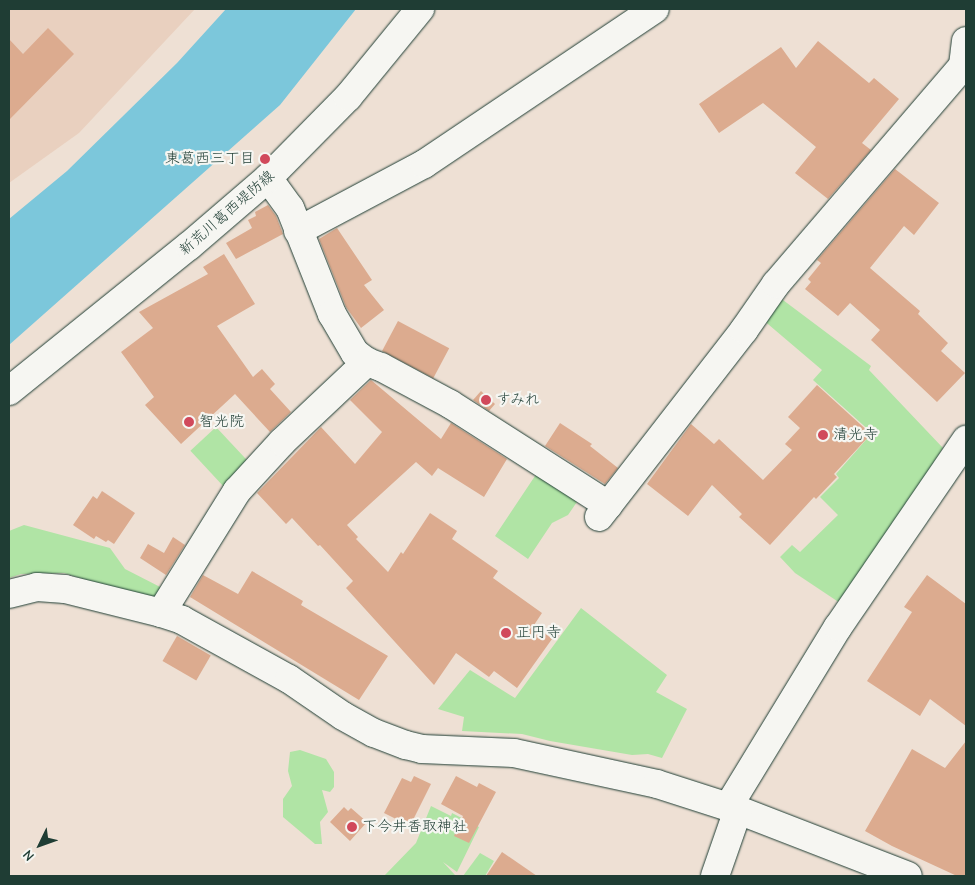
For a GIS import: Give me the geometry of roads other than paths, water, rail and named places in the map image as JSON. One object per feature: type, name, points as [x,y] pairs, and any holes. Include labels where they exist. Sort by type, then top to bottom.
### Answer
[{"type":"street","name":"新荒川葛西堤防線","points":[[9,391],[189,246],[268,178],[348,97],[420,9]]},
{"type":"street","points":[[298,231],[424,164],[655,9]]},
{"type":"street","points":[[268,178],[290,208],[334,318],[355,353],[366,362],[381,367],[450,404],[604,511],[744,330],[776,284],[965,59]]},
{"type":"street","points":[[161,612],[237,491],[282,442],[366,362]]},
{"type":"street","points":[[715,876],[733,808],[838,627],[965,446]]},
{"type":"street","points":[[9,594],[37,586],[65,589],[161,612],[182,620],[289,679],[343,716],[392,741],[422,749],[514,753],[657,784],[733,808],[908,876]]},
{"type":"water","points":[[226,9],[356,9],[280,105],[9,345],[9,219],[67,171],[177,63]]},
{"type":"place","name":"東葛西三丁目","points":[[265,159]]},
{"type":"place","name":"すみれ","points":[[486,400]]},
{"type":"place","name":"智光院","points":[[189,422]]},
{"type":"place","name":"清光寺","points":[[823,435]]},
{"type":"place","name":"正円寺","points":[[506,633]]},
{"type":"place","name":"下今井香取神社","points":[[352,827]]}]
